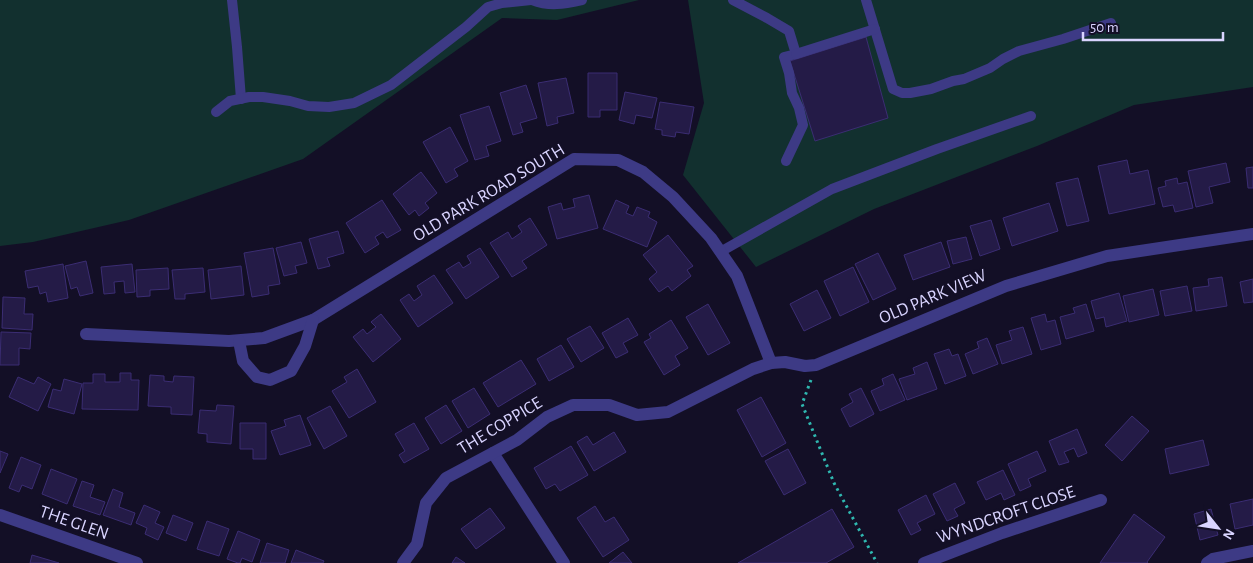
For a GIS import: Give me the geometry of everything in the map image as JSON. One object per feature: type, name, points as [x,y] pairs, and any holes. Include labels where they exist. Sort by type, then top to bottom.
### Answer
[{"type":"street","name":"OLD PARK ROAD SOUTH","points":[[86,334],[239,341],[264,338],[313,320],[574,159],[618,160],[643,172],[673,198],[711,238],[737,276],[771,364]]},
{"type":"street","name":"OLD PARK VIEW","points":[[637,415],[668,412],[753,368],[785,362],[805,366],[816,365],[1006,286],[1108,256],[1253,234]]},
{"type":"street","points":[[239,341],[243,361],[257,377],[270,380],[291,371],[305,346],[313,320]]},
{"type":"street","name":"THE COPPICE","points":[[403,563],[417,544],[426,503],[446,478],[518,440],[546,417],[572,405],[609,405],[637,415]]},
{"type":"street","points":[[493,453],[564,563]]},
{"type":"street","name":"WYNDCROFT CLOSE","points":[[924,563],[1002,533],[1101,500]]},
{"type":"street","name":"THE GLEN","points":[[0,515],[137,563]]},
{"type":"street","points":[[1207,563],[1213,559],[1232,559],[1253,551]]},
{"type":"lane","points":[[232,0],[241,99]]},
{"type":"lane","points":[[216,112],[230,101],[249,97],[290,101],[308,106],[330,107],[354,103],[391,85],[466,27],[488,7],[502,3],[532,0],[542,4],[561,4],[582,0]]},
{"type":"lane","points":[[733,0],[789,31],[796,54]]},
{"type":"lane","points":[[866,0],[893,89],[902,93],[930,89],[964,79],[990,68],[1019,51],[1112,23]]},
{"type":"lane","points":[[786,162],[803,125],[799,108],[792,93],[789,73],[784,58],[875,29]]},
{"type":"lane","points":[[720,252],[832,190],[937,149],[1032,116]]},
{"type":"path","points":[[816,365],[802,404],[834,483],[877,563]]},
{"type":"green space","points":[[0,0],[639,0],[557,20],[502,18],[303,159],[129,220],[33,242],[0,246]]},
{"type":"green space","points":[[688,0],[1253,0],[1253,87],[1134,105],[1037,146],[874,209],[756,267],[683,175],[704,103]]},
{"type":"building","points":[[866,37],[888,118],[815,141],[790,61]]},
{"type":"building","points":[[588,73],[617,73],[617,110],[600,110],[600,117],[588,117]]},
{"type":"building","points":[[566,78],[574,113],[557,117],[558,123],[547,126],[538,83]]},
{"type":"building","points":[[526,85],[537,118],[520,123],[523,132],[513,135],[500,93]]},
{"type":"building","points":[[625,92],[657,98],[652,118],[636,115],[634,124],[619,120]]},
{"type":"building","points":[[660,102],[694,107],[689,134],[676,132],[675,137],[662,135],[662,130],[655,129]]},
{"type":"building","points":[[489,106],[501,141],[486,146],[489,156],[475,160],[460,115]]},
{"type":"building","points":[[450,127],[468,161],[454,169],[458,176],[446,183],[423,142]]},
{"type":"building","points":[[1127,160],[1130,174],[1148,170],[1155,204],[1109,214],[1098,166]]},
{"type":"building","points":[[1226,163],[1230,182],[1209,187],[1213,203],[1196,207],[1188,171]]},
{"type":"building","points":[[1253,167],[1253,188],[1248,188],[1246,168]]},
{"type":"building","points":[[421,172],[437,193],[425,203],[429,208],[419,216],[415,210],[409,215],[393,194]]},
{"type":"building","points":[[1078,178],[1089,221],[1067,226],[1056,183]]},
{"type":"building","points":[[1177,178],[1178,184],[1187,182],[1193,208],[1175,212],[1173,205],[1163,207],[1158,188],[1166,186],[1165,181]]},
{"type":"building","points":[[589,195],[598,228],[557,239],[548,207],[561,203],[563,210],[575,207],[573,199]]},
{"type":"building","points":[[382,200],[401,230],[387,238],[383,232],[375,237],[379,244],[365,253],[346,223]]},
{"type":"building","points":[[616,200],[629,206],[626,213],[633,216],[637,207],[650,212],[648,217],[657,222],[647,247],[603,229]]},
{"type":"building","points":[[1049,203],[1058,231],[1012,246],[1003,218]]},
{"type":"building","points":[[530,218],[547,245],[522,261],[527,268],[512,277],[490,243],[508,232],[512,239],[522,232],[518,226]]},
{"type":"building","points":[[991,220],[1000,249],[980,256],[970,226]]},
{"type":"building","points":[[338,231],[344,253],[327,258],[330,266],[318,269],[309,239]]},
{"type":"building","points":[[668,235],[693,266],[687,270],[691,276],[672,291],[668,286],[659,292],[649,279],[657,272],[643,255]]},
{"type":"building","points":[[966,237],[972,259],[953,264],[947,241]]},
{"type":"building","points":[[301,242],[307,263],[295,266],[297,273],[284,276],[276,248]]},
{"type":"building","points":[[941,242],[950,267],[913,280],[904,255]]},
{"type":"building","points":[[273,248],[280,284],[268,286],[269,294],[252,297],[244,253]]},
{"type":"building","points":[[480,248],[499,277],[466,299],[446,270],[459,262],[463,268],[471,263],[467,256]]},
{"type":"building","points":[[878,253],[896,289],[873,300],[855,264]]},
{"type":"building","points":[[86,261],[93,293],[80,296],[77,287],[71,289],[65,266]]},
{"type":"building","points":[[63,264],[68,298],[48,302],[46,292],[40,294],[38,286],[28,288],[25,271]]},
{"type":"building","points":[[132,264],[135,292],[125,293],[124,281],[114,282],[115,293],[104,294],[101,267]]},
{"type":"building","points":[[241,266],[244,295],[211,299],[208,270]]},
{"type":"building","points":[[853,267],[869,302],[840,316],[824,281]]},
{"type":"building","points":[[168,268],[169,289],[150,290],[150,296],[137,297],[136,270]]},
{"type":"building","points":[[203,268],[205,292],[185,294],[185,299],[175,299],[172,270]]},
{"type":"building","points":[[434,275],[453,303],[418,327],[400,300],[409,294],[414,301],[422,295],[417,286]]},
{"type":"building","points":[[1222,277],[1227,306],[1196,311],[1193,288],[1209,286],[1208,279]]},
{"type":"building","points":[[1253,279],[1253,302],[1244,303],[1240,282]]},
{"type":"building","points":[[1187,286],[1192,311],[1165,316],[1160,291]]},
{"type":"building","points":[[1153,289],[1159,315],[1129,322],[1123,296]]},
{"type":"building","points":[[817,290],[831,318],[804,331],[790,304]]},
{"type":"building","points":[[1119,293],[1127,321],[1106,327],[1104,317],[1096,319],[1091,301]]},
{"type":"building","points":[[3,297],[25,298],[24,314],[33,314],[32,330],[2,328]]},
{"type":"building","points":[[708,304],[730,343],[708,355],[686,317]]},
{"type":"building","points":[[1086,304],[1094,331],[1066,339],[1060,317],[1075,313],[1073,308]]},
{"type":"building","points":[[381,314],[401,339],[373,362],[353,337],[363,329],[367,334],[376,327],[371,322]]},
{"type":"building","points":[[1045,314],[1047,322],[1055,320],[1061,344],[1041,350],[1031,318]]},
{"type":"building","points":[[628,318],[638,335],[623,343],[628,352],[616,358],[602,333]]},
{"type":"building","points":[[671,320],[688,348],[675,356],[680,365],[664,375],[644,342],[651,338],[649,334]]},
{"type":"building","points":[[590,326],[604,348],[581,362],[567,339]]},
{"type":"building","points":[[1023,327],[1032,354],[1002,364],[996,345],[1012,340],[1009,331]]},
{"type":"building","points":[[1,332],[31,333],[30,349],[19,348],[19,365],[0,365]]},
{"type":"building","points":[[987,338],[998,364],[973,374],[965,354],[979,348],[977,342]]},
{"type":"building","points":[[561,345],[574,367],[549,381],[537,359]]},
{"type":"building","points":[[949,349],[952,356],[958,354],[966,376],[945,384],[934,354]]},
{"type":"building","points":[[521,360],[536,384],[498,407],[483,383]]},
{"type":"building","points":[[927,362],[937,389],[907,400],[899,379],[915,374],[913,368]]},
{"type":"building","points":[[357,369],[376,402],[349,418],[332,391],[347,382],[344,377]]},
{"type":"building","points":[[120,373],[131,373],[131,380],[139,380],[138,410],[82,409],[83,383],[93,383],[93,374],[105,374],[105,382],[120,382]]},
{"type":"building","points":[[893,374],[905,400],[880,411],[871,391],[884,385],[882,379]]},
{"type":"building","points":[[150,375],[164,376],[164,381],[173,382],[174,376],[194,377],[192,415],[171,414],[171,407],[148,406]]},
{"type":"building","points":[[18,377],[34,384],[38,377],[51,384],[38,411],[9,397]]},
{"type":"building","points":[[64,379],[82,384],[74,414],[48,407],[53,389],[61,391]]},
{"type":"building","points":[[474,388],[490,414],[468,428],[452,401]]},
{"type":"building","points":[[861,388],[874,414],[850,427],[841,409],[853,402],[849,394]]},
{"type":"building","points":[[761,397],[786,443],[762,457],[737,410]]},
{"type":"building","points":[[217,405],[234,406],[231,444],[207,442],[207,434],[198,433],[200,410],[216,411]]},
{"type":"building","points":[[446,405],[462,431],[441,444],[425,418]]},
{"type":"building","points":[[330,406],[347,436],[324,449],[307,418]]},
{"type":"building","points":[[300,415],[311,445],[280,455],[271,431],[286,426],[284,420]]},
{"type":"building","points":[[1132,416],[1149,431],[1122,461],[1105,445]]},
{"type":"building","points":[[240,423],[266,423],[266,459],[253,459],[253,449],[240,449]]},
{"type":"building","points":[[414,423],[429,449],[404,463],[399,455],[405,451],[395,434]]},
{"type":"building","points":[[1077,429],[1087,453],[1078,457],[1074,448],[1064,452],[1069,462],[1059,465],[1049,441]]},
{"type":"building","points":[[614,432],[626,452],[594,471],[577,442],[587,436],[593,445]]},
{"type":"building","points":[[1203,440],[1209,465],[1170,474],[1165,449]]},
{"type":"building","points":[[571,446],[588,475],[560,491],[555,484],[546,489],[534,468]]},
{"type":"building","points":[[788,449],[806,483],[784,495],[765,461]]},
{"type":"building","points":[[0,451],[8,454],[0,473]]},
{"type":"building","points":[[1037,451],[1046,471],[1028,479],[1031,486],[1020,491],[1008,464]]},
{"type":"building","points":[[21,457],[41,465],[32,489],[22,485],[19,492],[9,488]]},
{"type":"building","points":[[51,469],[77,479],[67,504],[42,494]]},
{"type":"building","points":[[1003,470],[1015,495],[1004,500],[1001,493],[986,500],[977,482]]},
{"type":"building","points":[[82,481],[94,485],[90,497],[105,502],[100,515],[73,506]]},
{"type":"building","points":[[955,483],[965,503],[954,509],[958,516],[947,521],[933,494]]},
{"type":"building","points":[[113,489],[123,493],[119,507],[135,513],[131,525],[103,515]]},
{"type":"building","points":[[926,495],[935,514],[917,523],[921,530],[911,535],[898,510]]},
{"type":"building","points":[[1253,499],[1253,525],[1235,529],[1230,504]]},
{"type":"building","points":[[144,505],[160,512],[155,523],[164,527],[158,540],[145,534],[147,528],[136,523]]},
{"type":"building","points":[[595,506],[605,522],[614,517],[629,540],[603,557],[577,518]]},
{"type":"building","points":[[490,508],[505,528],[476,549],[461,529]]},
{"type":"building","points":[[832,509],[854,547],[826,563],[738,563]]},
{"type":"building","points":[[1211,509],[1218,535],[1200,540],[1194,514]]},
{"type":"building","points":[[1134,514],[1165,537],[1148,563],[1100,563]]},
{"type":"building","points":[[173,515],[193,523],[186,541],[166,533]]},
{"type":"building","points":[[207,521],[229,529],[219,556],[197,549]]},
{"type":"building","points":[[238,531],[260,540],[252,562],[242,558],[240,563],[227,559]]},
{"type":"building","points":[[267,543],[289,550],[285,563],[260,563]]},
{"type":"building","points":[[296,550],[324,561],[323,563],[291,563]]},
{"type":"building","points":[[623,552],[632,563],[609,563]]},
{"type":"building","points":[[32,555],[59,563],[30,563]]},
{"type":"building","points":[[456,557],[465,563],[452,563]]}]
